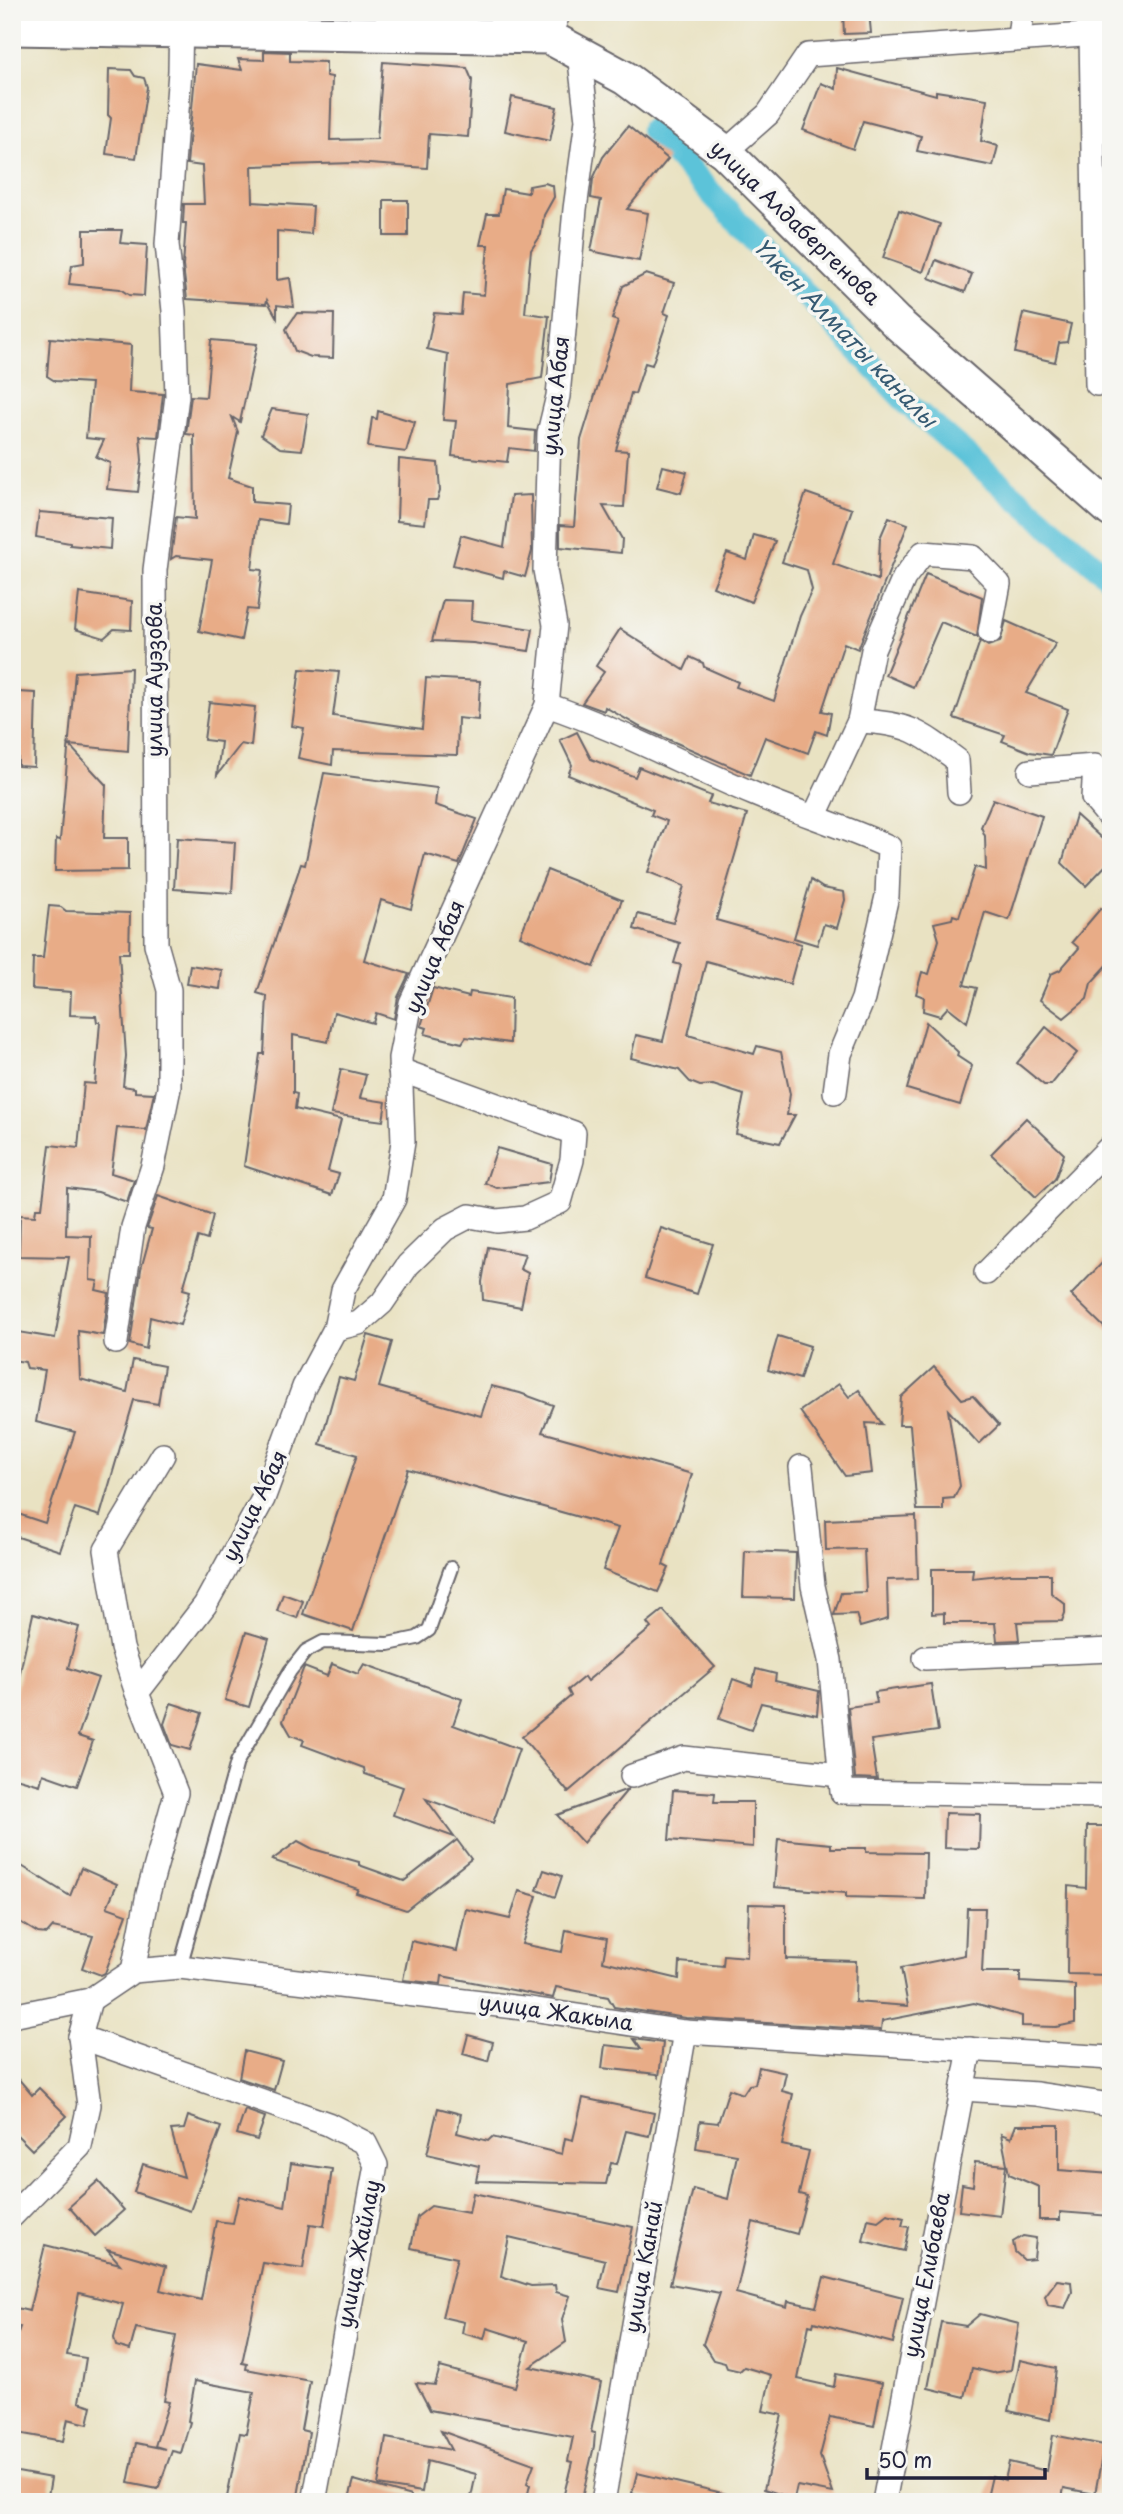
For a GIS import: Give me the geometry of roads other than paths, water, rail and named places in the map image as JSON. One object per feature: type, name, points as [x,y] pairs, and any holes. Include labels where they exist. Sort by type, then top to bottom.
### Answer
[{"type":"main road","name":"улица Алдабергенова","points":[[12,28],[181,21],[554,25],[579,53],[625,78],[725,152],[897,322],[1111,510]]},
{"type":"street","points":[[1019,37],[1022,12]]},
{"type":"street","name":"улица Ауэзова","points":[[116,1342],[133,1227],[153,1166],[169,1087],[169,990],[156,944],[155,582],[177,396],[174,311],[167,244],[181,21]]},
{"type":"street","points":[[725,152],[768,114],[808,55],[1019,37],[1101,33],[1097,384]]},
{"type":"street","name":"улица Абая","points":[[137,1693],[205,1605],[250,1523],[281,1457],[304,1387],[335,1329],[343,1290],[394,1199],[402,1142],[400,1070],[411,1003],[547,705],[555,625],[545,570],[549,433],[558,396],[575,209],[587,120],[579,53]]},
{"type":"street","points":[[815,816],[859,721],[873,650],[904,578],[923,552],[973,557],[999,584],[989,632]]},
{"type":"street","points":[[547,705],[582,717],[757,795],[889,847],[887,896],[863,999],[841,1054],[835,1092]]},
{"type":"street","points":[[859,721],[894,723],[924,734],[957,760],[959,792]]},
{"type":"street","points":[[1030,771],[1095,766],[1093,798],[1111,819]]},
{"type":"street","points":[[335,1329],[359,1323],[382,1303],[408,1265],[445,1229],[470,1216],[498,1221],[526,1218],[560,1202],[572,1160],[574,1133],[400,1070]]},
{"type":"street","points":[[986,1273],[1111,1146]]},
{"type":"street","points":[[133,1971],[148,1894],[176,1793],[122,1648],[106,1550],[163,1455]]},
{"type":"street","points":[[801,1467],[813,1586],[830,1660],[842,1792],[1111,1796]]},
{"type":"street","points":[[925,1658],[1111,1650]]},
{"type":"street","points":[[632,1776],[684,1758],[840,1775]]},
{"type":"street","name":"улица Жакыла","points":[[12,2016],[90,2000],[133,1971],[180,1967],[531,2009],[685,2032],[1111,2058]]},
{"type":"street","points":[[12,2216],[80,2146],[89,2105],[80,2037],[90,2000]]},
{"type":"street","name":"улица Канай","points":[[603,2502],[685,2032]]},
{"type":"street","name":"улица Жайлау","points":[[80,2037],[328,2124],[365,2143],[376,2165],[314,2502]]},
{"type":"street","name":"улица Елибаева","points":[[884,2502],[970,2049]]},
{"type":"street","points":[[963,2089],[1037,2094],[1111,2105]]},
{"type":"lane","points":[[180,1967],[237,1762],[290,1671],[306,1651],[323,1642],[388,1644],[417,1638],[429,1630],[451,1568]]},
{"type":"waterway","name":"Үлкен Алматы каналы","points":[[652,130],[909,405],[1111,579]]}]
